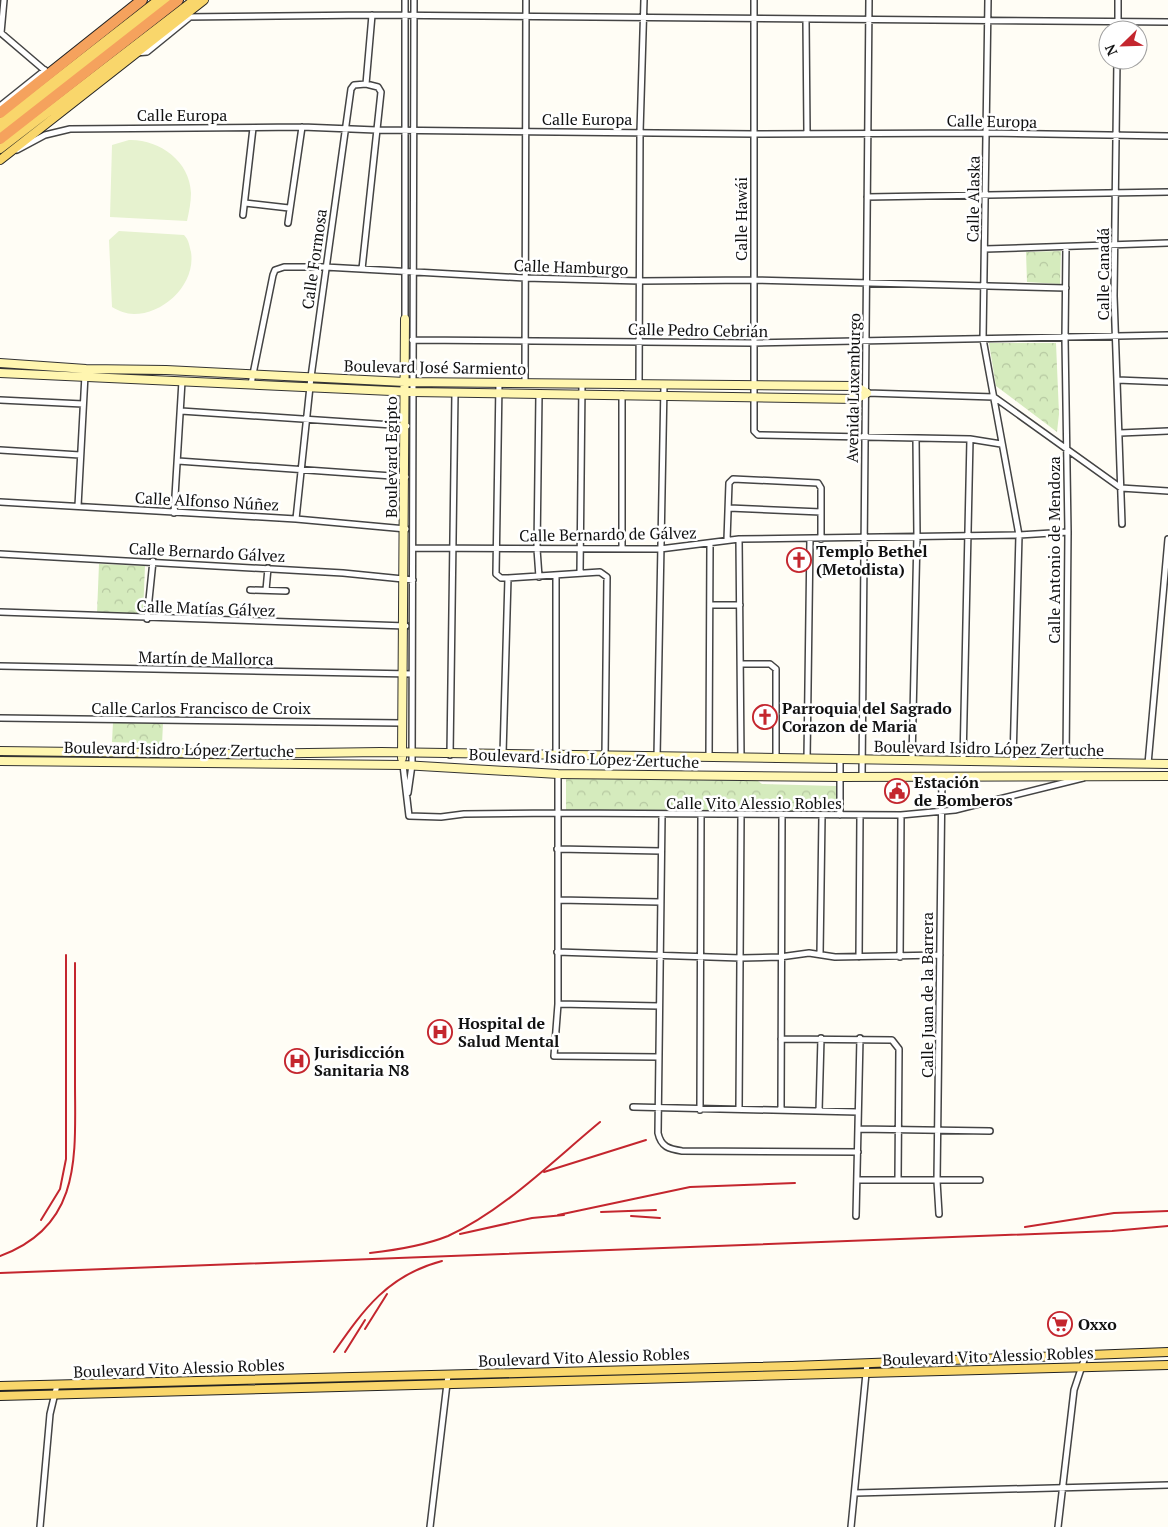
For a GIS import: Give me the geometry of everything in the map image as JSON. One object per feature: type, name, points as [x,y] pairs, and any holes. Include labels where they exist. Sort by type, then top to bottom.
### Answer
[{"type":"highway","points":[[0,113],[47,72],[142,0]]},
{"type":"highway","points":[[0,139],[178,0]]},
{"type":"main road","points":[[0,123],[159,4],[169,0]]},
{"type":"main road","points":[[0,149],[194,0]]},
{"type":"main road","points":[[0,160],[136,53],[186,17],[204,0]]},
{"type":"main road","points":[[0,132],[159,4]]},
{"type":"main road","name":"Boulevard Egipto","points":[[403,765],[402,675],[407,626],[404,578],[408,529],[409,426],[409,382],[405,319]]},
{"type":"main road","name":"Boulevard José Sarmiento","points":[[0,363],[86,374],[182,381],[409,392],[664,394],[856,399],[867,393],[856,386],[409,382],[252,374],[86,374],[0,373]]},
{"type":"main road","name":"Boulevard Isidro López Zertuche","points":[[0,751],[504,754],[709,757],[776,760],[1013,760],[1168,764]]},
{"type":"main road","name":"Boulevard Isidro López Zertuche","points":[[0,761],[412,765],[558,774],[840,777],[1168,776]]},
{"type":"main road","name":"Boulevard Vito Alessio Robles","points":[[0,1386],[867,1363],[1168,1352]]},
{"type":"main road","points":[[915,1361],[916,1372]]},
{"type":"main road","name":"Boulevard Vito Alessio Robles","points":[[0,1396],[1168,1365]]},
{"type":"main road","points":[[717,1367],[717,1376]]},
{"type":"street","points":[[0,41],[4,0]]},
{"type":"street","name":"Boulevard Egipto","points":[[405,0],[405,319]]},
{"type":"street","name":"Boulevard Egipto","points":[[409,382],[413,273],[414,0]]},
{"type":"street","points":[[525,383],[524,131],[526,0]]},
{"type":"street","points":[[639,384],[640,132],[644,0]]},
{"type":"street","name":"Calle Hawái","points":[[754,0],[753,429],[758,435],[864,436]]},
{"type":"street","name":"Avenida Luxemburgo","points":[[862,776],[864,436],[867,393],[869,0]]},
{"type":"street","name":"Calle Alaska","points":[[988,0],[983,339],[1019,535],[1013,760]]},
{"type":"street","points":[[1118,0],[1118,20]]},
{"type":"street","points":[[362,269],[381,92],[378,87],[366,84],[372,15]]},
{"type":"street","points":[[186,17],[414,15],[868,21],[1098,21]]},
{"type":"street","points":[[806,20],[807,133]]},
{"type":"street","points":[[1148,22],[1168,22]]},
{"type":"street","points":[[0,106],[47,72],[2,34]]},
{"type":"street","name":"Calle Canadá","points":[[1117,70],[1114,246],[1122,524]]},
{"type":"street","name":"Calle Formosa","points":[[296,519],[325,267],[351,89],[354,85],[366,84]]},
{"type":"street","points":[[288,223],[302,127]]},
{"type":"street","name":"Calle Europa","points":[[12,152],[45,135],[70,129],[302,127],[376,130],[754,134],[986,133],[1168,136]]},
{"type":"street","points":[[243,215],[253,128]]},
{"type":"street","points":[[867,197],[986,197],[1168,192]]},
{"type":"street","points":[[245,203],[289,208]]},
{"type":"street","points":[[985,249],[1168,243]]},
{"type":"street","name":"Calle Antonio de Mendoza","points":[[1066,247],[1065,339],[1068,532],[1066,762]]},
{"type":"street","name":"Calle Hamburgo","points":[[251,384],[275,270],[284,267],[325,267],[525,278],[640,281],[754,280],[867,285],[1066,288]]},
{"type":"street","name":"Calle Pedro Cebrián","points":[[412,340],[754,343],[1065,339],[1168,335]]},
{"type":"street","points":[[78,506],[86,374]]},
{"type":"street","points":[[1118,380],[1168,382]]},
{"type":"street","points":[[174,513],[182,381]]},
{"type":"street","points":[[499,383],[496,574],[501,578],[508,578],[600,572],[606,577],[605,756]]},
{"type":"street","points":[[580,573],[582,384]]},
{"type":"street","points":[[657,757],[664,385]]},
{"type":"street","points":[[450,755],[455,393]]},
{"type":"street","name":"Boulevard José Sarmiento","points":[[867,393],[994,397]]},
{"type":"street","points":[[539,394],[537,549],[539,577]]},
{"type":"street","points":[[622,394],[622,549]]},
{"type":"street","points":[[994,397],[1121,488],[1168,491]]},
{"type":"street","points":[[0,400],[83,404]]},
{"type":"street","points":[[181,411],[409,426]]},
{"type":"street","points":[[1120,432],[1168,432]]},
{"type":"street","points":[[864,436],[970,439],[1001,444]]},
{"type":"street","points":[[912,760],[918,536],[916,438]]},
{"type":"street","points":[[963,761],[970,439]]},
{"type":"street","points":[[0,450],[80,455]]},
{"type":"street","points":[[178,461],[408,477]]},
{"type":"street","points":[[727,540],[729,483],[734,479],[817,482],[821,488],[821,539]]},
{"type":"street","name":"Calle Alfonso Núñez","points":[[0,502],[296,519],[408,529]]},
{"type":"street","points":[[729,508],[821,512]]},
{"type":"street","name":"Boulevard Egipto","points":[[408,529],[413,548],[413,580],[407,626],[412,674],[412,765],[408,793]]},
{"type":"street","name":"Calle Bernardo de Gálvez","points":[[413,548],[660,549],[739,539],[1019,535],[1068,532]]},
{"type":"street","points":[[739,539],[741,758]]},
{"type":"street","points":[[807,759],[810,539]]},
{"type":"street","points":[[1148,764],[1168,539]]},
{"type":"street","points":[[709,757],[710,544]]},
{"type":"street","name":"Calle Bernardo Gálvez","points":[[0,554],[268,568],[413,580]]},
{"type":"street","points":[[147,619],[153,561]]},
{"type":"street","points":[[266,590],[268,568]]},
{"type":"street","points":[[556,576],[556,755]]},
{"type":"street","points":[[504,754],[508,578]]},
{"type":"street","points":[[250,590],[286,591]]},
{"type":"street","points":[[710,605],[740,605]]},
{"type":"street","name":"Calle Matías Gálvez","points":[[0,612],[147,619],[407,626]]},
{"type":"street","points":[[741,664],[770,664],[776,669],[776,760]]},
{"type":"street","name":"Martín de Mallorca","points":[[0,666],[412,674]]},
{"type":"street","name":"Calle Carlos Francisco de Croix","points":[[0,718],[402,723]]},
{"type":"street","points":[[840,760],[840,815]]},
{"type":"street","name":"Boulevard Egipto","points":[[403,765],[408,793],[409,816]]},
{"type":"street","points":[[558,774],[558,1004],[554,1056],[659,1057]]},
{"type":"street","name":"Calle Juan de la Barrera","points":[[939,1214],[937,1180],[939,1130],[940,812],[942,776]]},
{"type":"street","name":"Calle Vito Alessio Robles","points":[[409,816],[441,817],[464,814],[558,813],[702,816],[901,816],[940,812],[1094,776]]},
{"type":"street","points":[[662,815],[658,1133],[663,1145],[671,1150],[691,1152],[858,1152]]},
{"type":"street","points":[[739,1110],[741,815]]},
{"type":"street","points":[[781,1110],[780,957],[782,815]]},
{"type":"street","points":[[700,1110],[702,816]]},
{"type":"street","points":[[820,954],[822,816]]},
{"type":"street","points":[[859,957],[860,816]]},
{"type":"street","points":[[900,957],[901,816]]},
{"type":"street","points":[[557,849],[662,851]]},
{"type":"street","points":[[558,900],[660,902]]},
{"type":"street","points":[[557,952],[741,958],[780,957],[809,953],[859,957],[940,955]]},
{"type":"street","points":[[558,1004],[659,1006]]},
{"type":"street","points":[[819,1111],[821,1038]]},
{"type":"street","points":[[781,1039],[860,1038],[892,1040],[898,1048],[898,1180]]},
{"type":"street","points":[[856,1216],[860,1038]]},
{"type":"street","points":[[633,1107],[700,1110],[858,1112]]},
{"type":"street","points":[[858,1129],[990,1131]]},
{"type":"street","points":[[858,1180],[980,1180]]},
{"type":"street","points":[[1058,1527],[1074,1390],[1086,1354]]},
{"type":"street","points":[[851,1527],[867,1363]]},
{"type":"street","points":[[430,1527],[448,1375]]},
{"type":"street","points":[[40,1527],[50,1414],[58,1385]]},
{"type":"street","points":[[855,1493],[1168,1485]]},
{"type":"green space","points":[[129,140],[151,143],[171,154],[179,162],[189,181],[191,193],[187,221],[110,217],[112,145]]},
{"type":"green space","points":[[119,231],[184,235],[188,241],[191,252],[191,264],[188,275],[183,286],[167,303],[145,313],[134,314],[112,307],[109,240]]},
{"type":"green space","points":[[1061,251],[1060,284],[1027,282],[1026,252]]},
{"type":"green space","points":[[989,343],[1056,343],[1059,414],[1057,432],[996,386]]},
{"type":"green space","points":[[99,564],[145,566],[143,614],[97,613]]},
{"type":"green space","points":[[113,722],[163,723],[162,744],[112,742]]},
{"type":"green space","points":[[754,778],[762,784],[836,786],[836,811],[566,812],[566,779]]},
{"type":"railway","points":[[41,1220],[60,1189],[66,1159],[66,955]]},
{"type":"railway","points":[[0,1256],[27,1243],[47,1226],[60,1207],[69,1185],[75,1135],[75,963]]},
{"type":"railway","points":[[370,1253],[419,1245],[448,1236],[468,1225],[508,1199],[600,1122]]},
{"type":"railway","points":[[544,1172],[646,1140]]},
{"type":"railway","points":[[558,1215],[690,1187],[795,1183]]},
{"type":"railway","points":[[601,1212],[656,1210]]},
{"type":"railway","points":[[1025,1227],[1114,1213],[1168,1211]]},
{"type":"railway","points":[[460,1234],[532,1218],[564,1215]]},
{"type":"railway","points":[[631,1216],[660,1218]]},
{"type":"railway","points":[[0,1273],[1112,1231],[1168,1226]]},
{"type":"railway","points":[[334,1352],[367,1308],[392,1285],[423,1267],[442,1261]]},
{"type":"railway","points":[[365,1329],[387,1294]]},
{"type":"railway","points":[[345,1352],[365,1320]]},
{"type":"place","name":"Templo Bethel (Metodista)","points":[[799,560]]},
{"type":"place","name":"Parroquia del Sagrado Corazon de Maria","points":[[765,717]]},
{"type":"place","name":"Estación de Bomberos","points":[[897,791]]},
{"type":"place","name":"Hospital de Salud Mental","points":[[440,1032]]},
{"type":"place","name":"Jurisdicción Sanitaria N8","points":[[297,1061]]},
{"type":"place","name":"Oxxo","points":[[1060,1324]]}]
